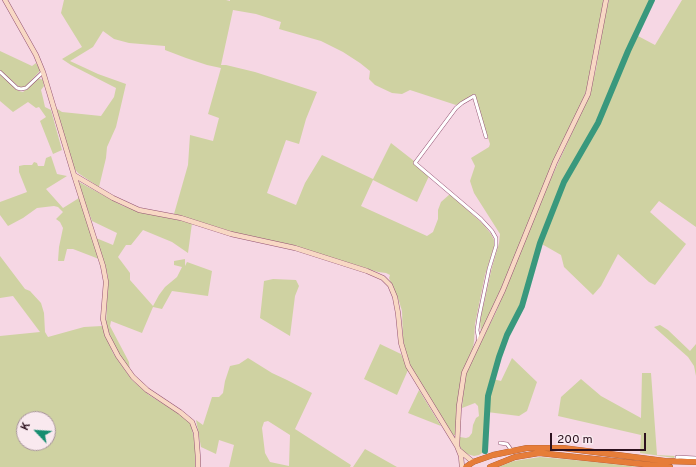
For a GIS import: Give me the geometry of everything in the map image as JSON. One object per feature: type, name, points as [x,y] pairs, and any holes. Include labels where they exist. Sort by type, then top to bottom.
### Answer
[{"type":"highway","points":[[466,467],[473,462],[492,455],[527,448],[563,448],[696,462]]},
{"type":"highway","points":[[490,467],[515,457],[539,453],[670,467]]},
{"type":"highway","points":[[473,462],[478,467]]},
{"type":"street","points":[[5,0],[36,55],[43,72],[106,275],[103,319],[107,335],[118,356],[133,377],[147,390],[192,422],[196,433],[198,467]]},
{"type":"street","points":[[462,467],[458,448],[459,406],[466,367],[503,290],[555,162],[588,94],[606,0]]},
{"type":"street","points":[[0,72],[19,89],[21,89],[26,88],[43,72]]},
{"type":"street","points":[[479,341],[478,321],[489,269],[496,246],[496,238],[481,219],[416,163],[456,108],[474,96],[486,137]]},
{"type":"street","points":[[74,175],[113,198],[139,210],[181,218],[231,234],[297,249],[368,271],[384,278],[390,284],[395,297],[401,343],[408,366],[458,448],[473,462]]},
{"type":"street","points":[[500,443],[507,444],[512,451]]},
{"type":"street","points":[[677,459],[696,458]]},
{"type":"green space","points":[[64,0],[604,0],[585,94],[481,333],[480,321],[500,234],[474,193],[470,181],[475,166],[471,158],[489,147],[490,144],[474,94],[456,105],[410,90],[402,94],[392,93],[375,85],[369,79],[370,71],[343,52],[321,41],[279,29],[281,22],[256,14],[233,10],[221,65],[255,72],[317,92],[306,119],[299,144],[286,140],[267,193],[296,205],[305,183],[322,155],[373,179],[391,143],[414,161],[414,163],[429,176],[417,202],[373,180],[361,206],[427,236],[433,232],[438,219],[438,210],[441,202],[450,194],[483,224],[491,234],[494,240],[494,247],[485,275],[475,324],[473,348],[462,373],[455,435],[453,435],[412,370],[405,352],[402,311],[389,278],[390,275],[297,247],[236,233],[174,214],[188,165],[190,135],[213,141],[219,118],[208,114],[221,68],[207,65],[165,50],[165,46],[129,43],[114,39],[103,31],[93,47],[70,61],[98,74],[126,84],[116,127],[107,147],[99,187],[78,173],[74,168],[56,108],[62,112],[101,116],[114,97],[116,88],[62,59],[82,47],[61,13]]},
{"type":"green space","points":[[609,0],[652,0],[641,24],[638,36],[655,45],[682,0],[696,0],[696,227],[659,201],[650,212],[686,244],[655,285],[649,282],[618,254],[601,286],[593,295],[564,267],[561,255],[540,243],[522,306],[507,335],[493,379],[501,381],[512,358],[537,382],[527,411],[519,416],[487,412],[485,451],[474,456],[467,454],[460,447],[460,437],[469,437],[472,433],[476,418],[479,416],[478,406],[475,403],[462,408],[465,374],[496,312],[548,185],[588,98],[596,69],[604,19]]},
{"type":"green space","points":[[0,51],[32,66],[36,63],[40,70],[39,72],[25,87],[20,88],[0,70]]},
{"type":"green space","points":[[0,74],[19,91],[23,92],[38,78],[43,80],[44,86],[41,90],[45,107],[51,110],[62,150],[53,154],[40,121],[46,117],[39,107],[36,108],[28,102],[13,112],[0,101]]},
{"type":"green space","points":[[51,156],[57,174],[67,176],[46,189],[63,208],[79,198],[99,259],[73,249],[67,249],[64,261],[58,261],[63,228],[60,222],[56,219],[63,212],[58,207],[37,208],[8,226],[0,215],[0,202],[27,192],[19,172],[19,166],[32,165],[34,162],[37,163],[38,166],[44,166],[46,158]]},
{"type":"green space","points":[[79,182],[123,206],[141,212],[192,223],[188,253],[172,242],[143,230],[131,245],[126,245],[118,257],[130,273],[130,280],[153,306],[165,287],[177,277],[182,267],[174,265],[174,261],[185,259],[185,266],[187,262],[212,271],[208,296],[172,291],[162,309],[153,307],[142,333],[111,321],[110,326],[129,362],[130,371],[115,347],[106,325],[108,276],[96,238],[113,245],[117,233],[92,221],[78,183]]},
{"type":"green space","points":[[0,256],[25,289],[30,291],[41,303],[44,313],[45,332],[48,337],[84,327],[102,326],[113,353],[132,380],[149,395],[183,416],[190,423],[195,444],[195,467],[0,467],[0,336],[40,332],[13,296],[0,298]]},
{"type":"green space","points":[[273,279],[296,280],[299,286],[295,296],[290,336],[260,318],[264,281]]},
{"type":"green space","points":[[660,325],[668,330],[690,351],[696,344],[696,376],[694,366],[688,357],[654,327]]},
{"type":"green space","points":[[380,344],[401,354],[408,370],[397,395],[364,379]]},
{"type":"green space","points":[[248,358],[272,373],[312,393],[295,429],[351,465],[350,467],[229,467],[234,445],[219,440],[216,454],[201,447],[196,420],[203,425],[212,397],[219,397],[223,393],[230,366],[239,364]],"holes":[[[268,421],[290,435],[289,466],[270,462],[265,453],[262,428],[264,422]]]},
{"type":"green space","points":[[642,373],[651,373],[657,455],[675,456],[674,458],[640,453],[641,435],[558,416],[561,397],[581,379],[601,396],[641,418]]},
{"type":"green space","points":[[419,390],[441,426],[408,413]]},
{"type":"green space","points":[[365,449],[397,467],[353,467]]},
{"type":"green space","points":[[540,457],[639,467],[498,467],[514,461]]},
{"type":"waterway","points":[[485,451],[488,396],[507,335],[522,306],[540,243],[564,182],[598,123],[628,51],[652,0]]}]
